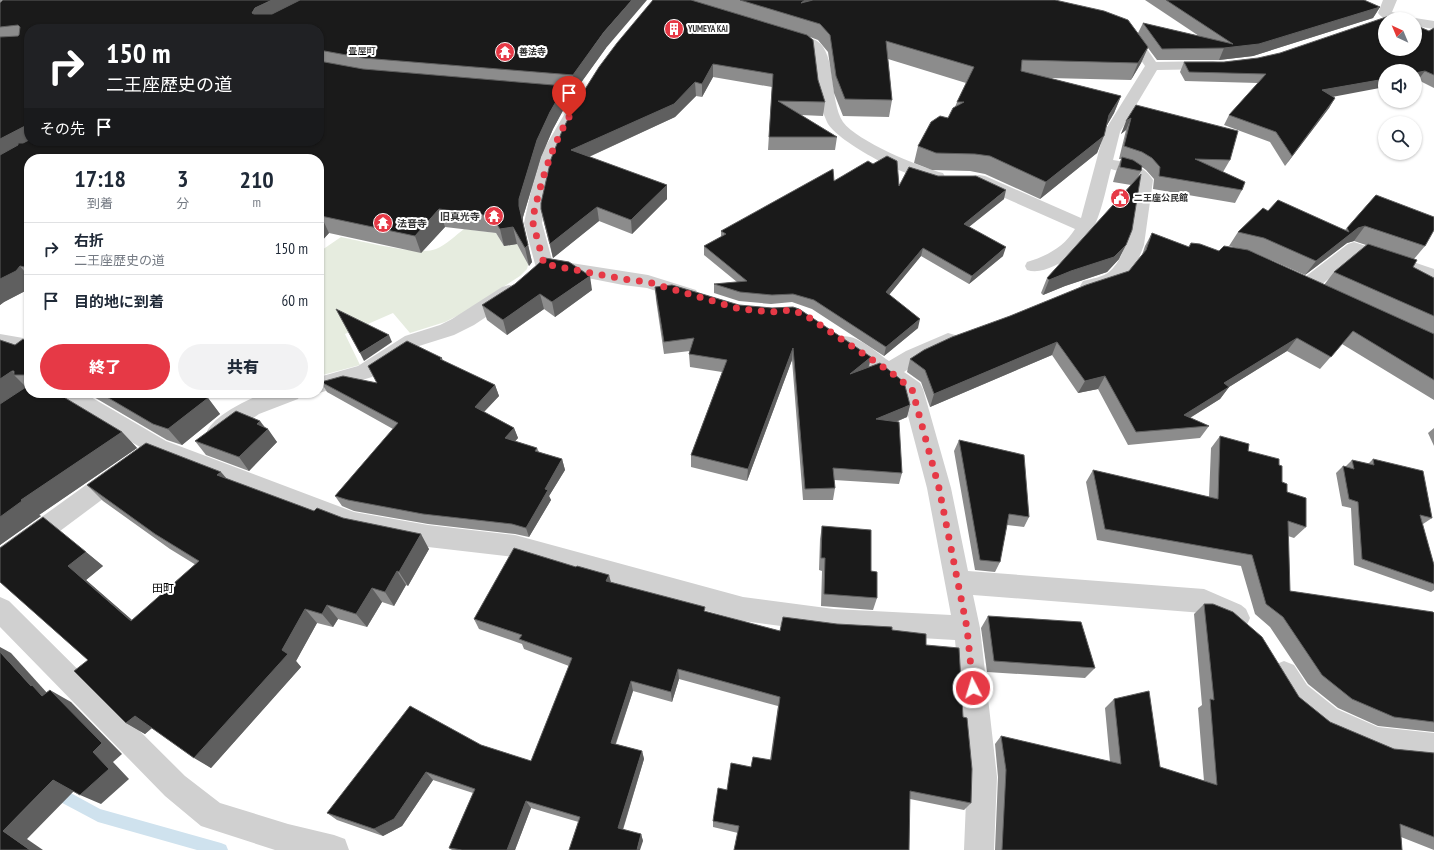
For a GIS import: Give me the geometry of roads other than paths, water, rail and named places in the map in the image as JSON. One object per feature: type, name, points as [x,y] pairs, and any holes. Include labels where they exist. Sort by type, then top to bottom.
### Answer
[{"type":"street","points":[[1385,12],[1390,0]]},
{"type":"street","points":[[1422,23],[1434,25]]},
{"type":"street","points":[[1115,27],[1128,32],[1152,66]]},
{"type":"street","points":[[773,32],[807,42],[818,48],[832,116],[847,134],[924,176],[933,178],[958,177],[979,179],[1066,220],[1086,227]]},
{"type":"street","points":[[1152,66],[1227,64]]},
{"type":"street","points":[[1034,266],[1047,263],[1060,256],[1075,244],[1086,227],[1112,132],[1152,66]]},
{"type":"street","points":[[534,273],[533,217],[542,177],[573,98],[593,81]]},
{"type":"street","points":[[1072,292],[1115,278],[1129,262],[1135,245],[1143,238],[1144,175],[1139,172],[1104,162]]},
{"type":"street","points":[[1307,286],[1354,248],[1434,276]]},
{"type":"street","points":[[1274,270],[1328,295]]},
{"type":"street","points":[[324,384],[352,376],[370,368],[412,341],[452,328],[473,317],[534,273],[648,282],[709,300]]},
{"type":"street","points":[[831,332],[889,371],[912,389],[939,488],[967,628],[982,778],[979,850]]},
{"type":"street","points":[[889,371],[913,356],[940,343],[962,336]]},
{"type":"street","points":[[0,341],[24,345]]},
{"type":"street","points":[[75,398],[158,447],[353,522],[428,536],[515,546],[743,609],[834,620],[967,628]]},
{"type":"street","points":[[185,457],[237,415],[275,398]]},
{"type":"street","points":[[0,561],[158,447]]},
{"type":"street","points":[[958,582],[1204,601],[1232,613],[1254,632]]},
{"type":"street","points":[[0,609],[175,786],[212,815],[288,839],[334,850]]},
{"type":"street","points":[[1273,657],[1297,695],[1327,719],[1378,741],[1434,747]]},
{"type":"waterway","points":[[56,792],[98,815],[221,850]]},
{"type":"place","name":"YUMEYA KAI","points":[[674,29]]},
{"type":"place","name":"善法寺","points":[[505,52]]},
{"type":"place","name":"二王座公民館","points":[[1120,198]]},
{"type":"place","name":"旧真光寺","points":[[494,216]]},
{"type":"place","name":"法音寺","points":[[383,223]]},
{"type":"district","name":"畳屋町","points":[[362,51]]},
{"type":"district","name":"田町","points":[[163,588]]}]
